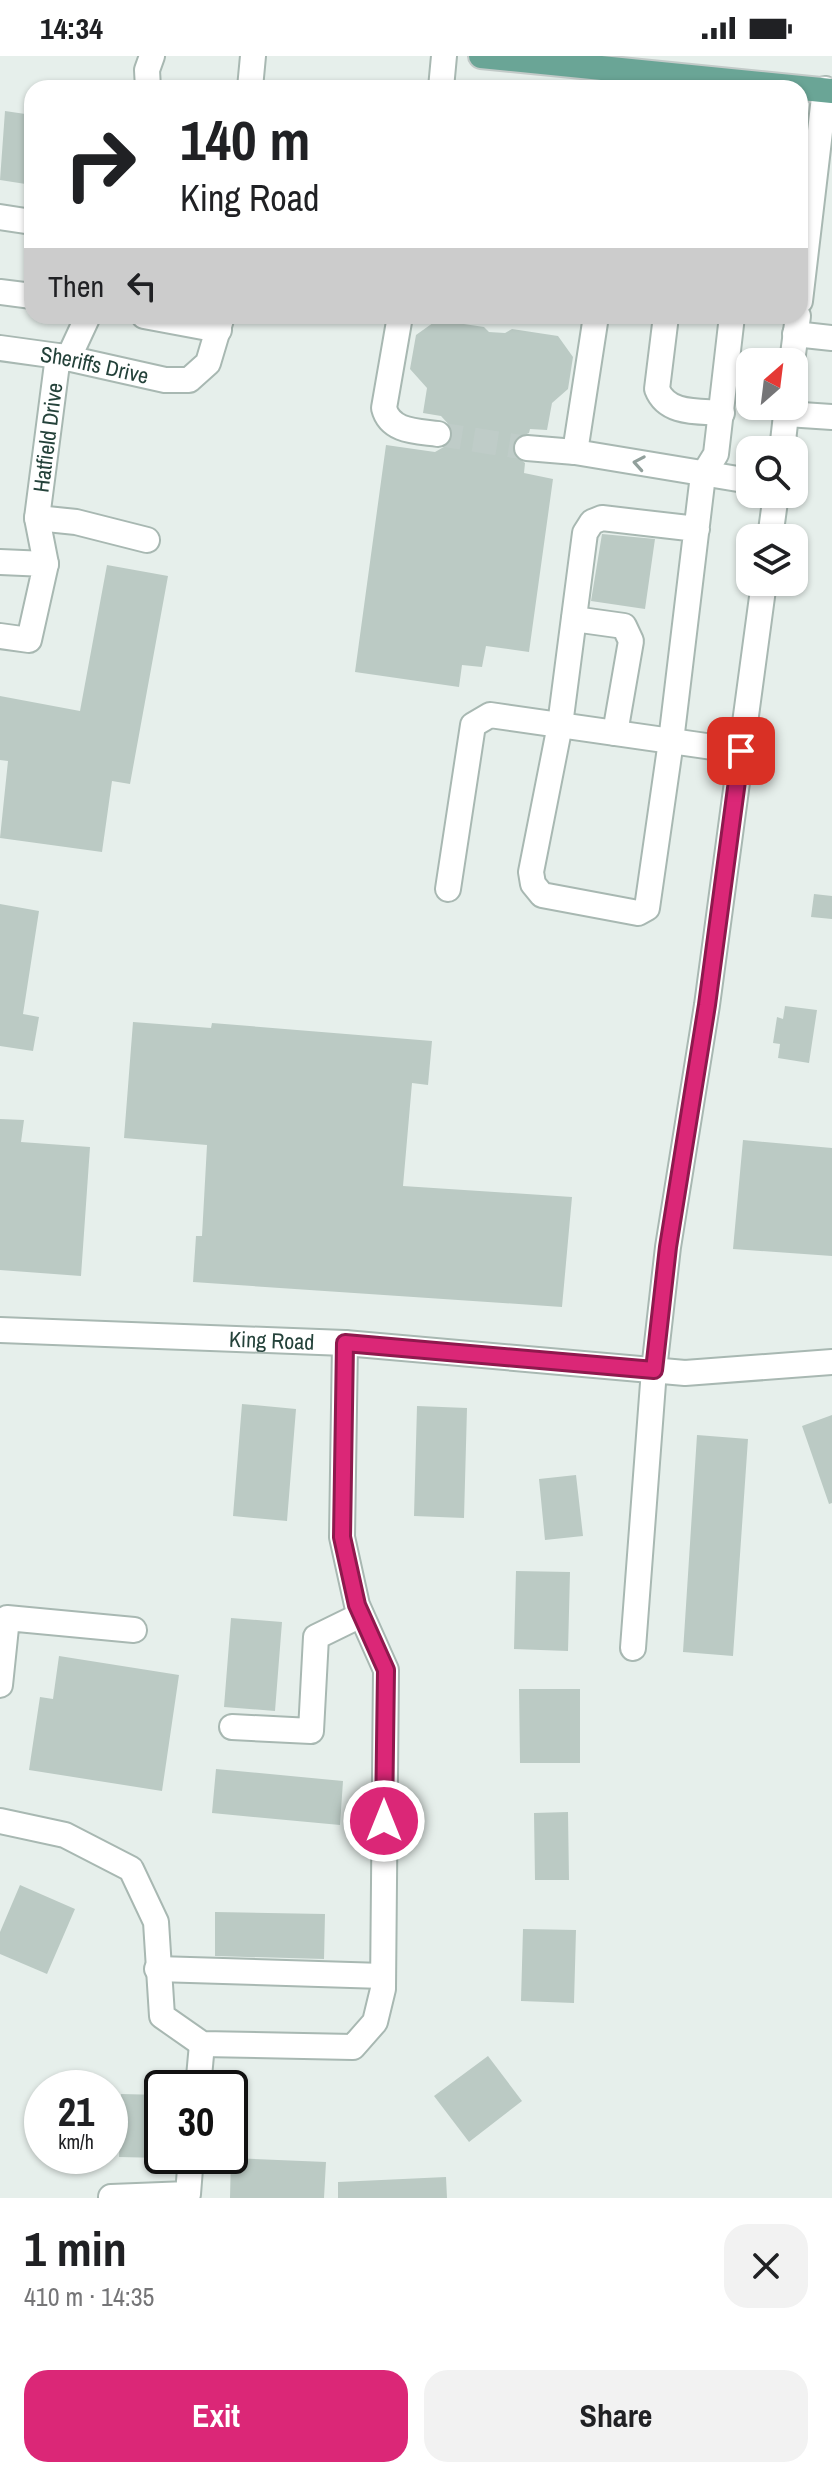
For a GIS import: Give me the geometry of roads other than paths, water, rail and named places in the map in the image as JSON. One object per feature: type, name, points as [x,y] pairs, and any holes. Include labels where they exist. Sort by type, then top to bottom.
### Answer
[{"type":"main road","points":[[481,56],[626,79]]},
{"type":"main road","points":[[808,89],[828,90]]},
{"type":"street","points":[[148,80],[152,56]]},
{"type":"street","points":[[251,80],[253,56]]},
{"type":"street","points":[[442,80],[444,56]]},
{"type":"street","points":[[808,275],[821,232],[828,90]]},
{"type":"street","points":[[0,217],[24,221]]},
{"type":"street","points":[[0,292],[24,295]]},
{"type":"street","name":"Hatfield Drive","points":[[46,564],[37,518],[63,358],[83,324]]},
{"type":"street","name":"Sheriffs Drive","points":[[0,348],[165,380],[189,380],[208,363],[220,324]]},
{"type":"street","points":[[399,324],[384,408],[386,418],[398,428],[438,434]]},
{"type":"street","points":[[575,452],[595,324]]},
{"type":"street","points":[[665,324],[657,389],[661,399],[673,408],[722,413]]},
{"type":"street","points":[[697,529],[602,518],[592,522],[585,533],[560,725],[531,872],[533,884],[542,895],[638,913],[647,908],[671,741],[697,529],[703,475],[716,454],[731,324]]},
{"type":"street","points":[[794,348],[796,325],[832,338]]},
{"type":"street","points":[[808,413],[832,417]]},
{"type":"street","points":[[527,448],[575,452],[736,479]]},
{"type":"street","points":[[37,518],[76,522],[147,540]]},
{"type":"street","points":[[0,562],[46,564],[29,640],[0,636]]},
{"type":"street","points":[[633,1648],[654,1370],[668,1247],[707,1005],[762,596]]},
{"type":"street","points":[[574,619],[624,626],[629,632],[631,641],[615,733]]},
{"type":"street","points":[[448,889],[473,725],[490,715],[741,751]]},
{"type":"street","name":"King Road","points":[[0,1330],[345,1343],[685,1373],[832,1362]]},
{"type":"street","points":[[0,1821],[65,1835],[131,1869],[156,1922],[162,2016],[202,2044],[353,2047],[375,2022],[383,1976],[386,1670],[361,1615],[342,1537],[345,1343]]},
{"type":"street","points":[[232,1727],[311,1731],[316,1637],[361,1615]]},
{"type":"street","points":[[0,1685],[3,1618],[134,1630]]},
{"type":"street","points":[[157,1969],[383,1976]]},
{"type":"street","points":[[200,2070],[202,2044]]},
{"type":"street","points":[[111,2197],[188,2194],[190,2174]]},
{"type":"tunnel","points":[[438,434],[527,448]]}]
